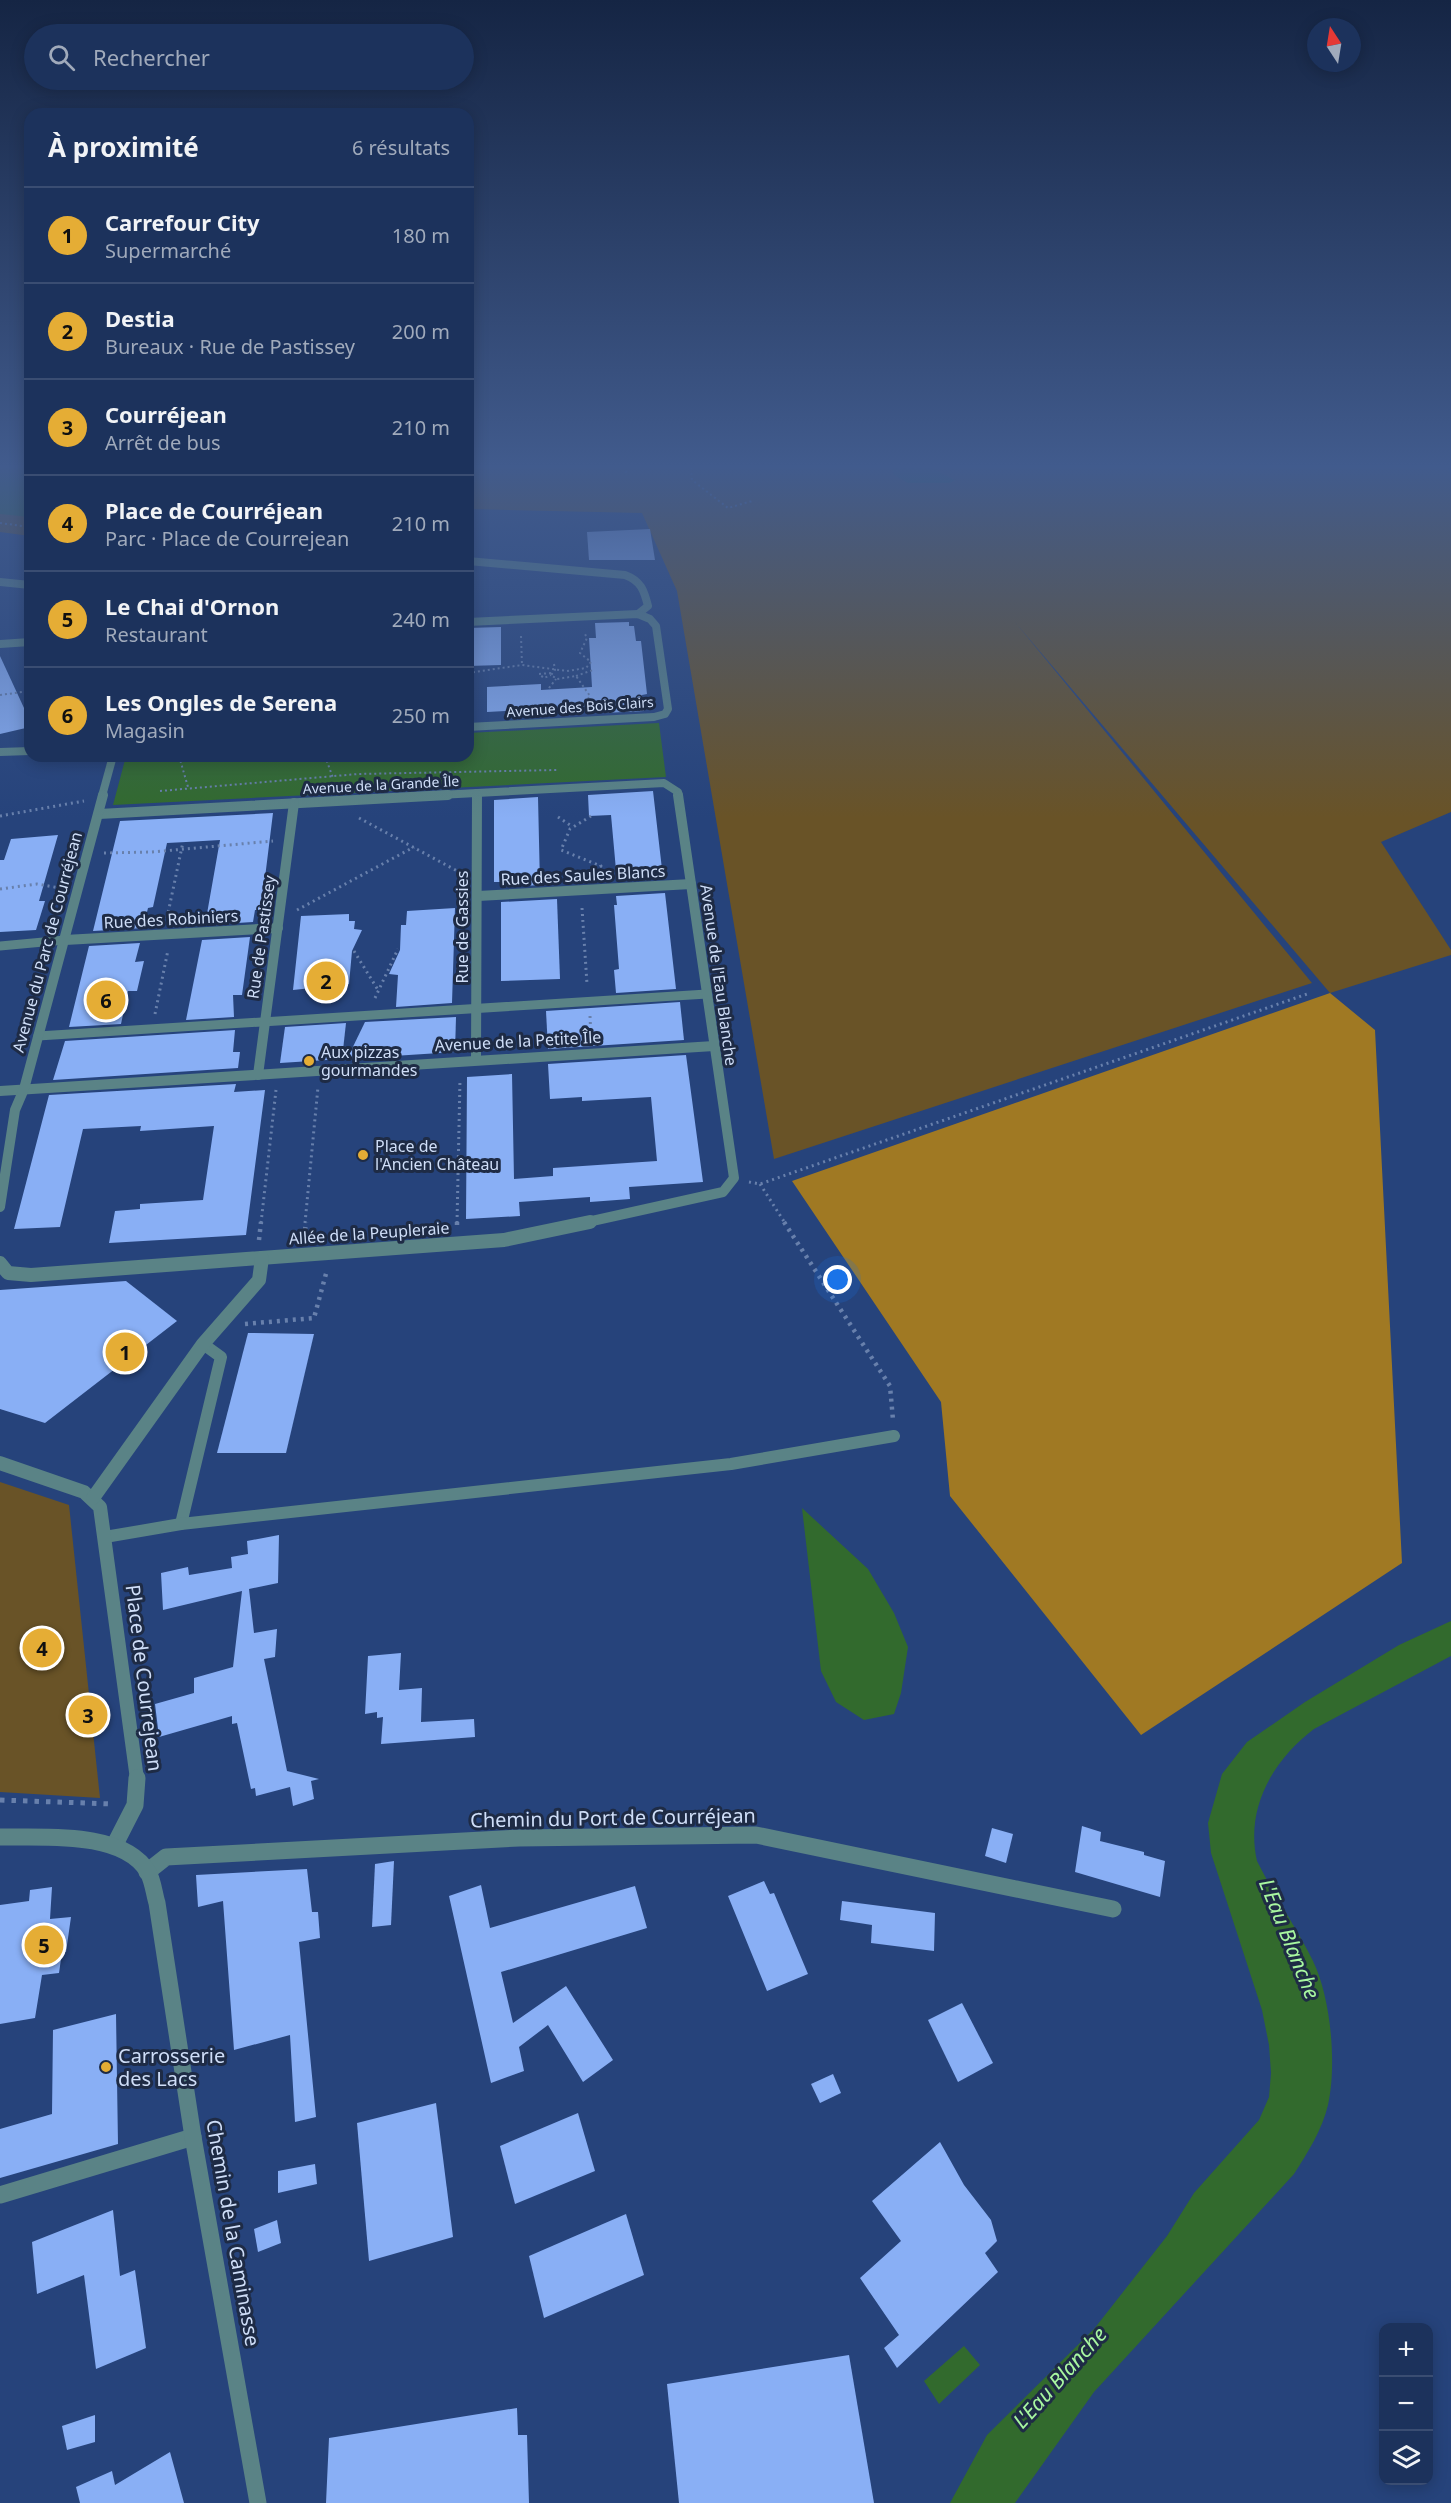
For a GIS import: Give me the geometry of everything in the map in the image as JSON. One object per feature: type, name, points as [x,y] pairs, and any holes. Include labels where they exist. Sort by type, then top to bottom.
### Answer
[{"type":"street","points":[[474,622],[638,614],[648,606],[644,585]]},
{"type":"street","name":"Avenue des Bois Clairs","points":[[474,727],[654,717],[665,714],[668,709],[656,626],[650,619],[638,614]]},
{"type":"street","points":[[0,644],[24,642]]},
{"type":"street","points":[[0,752],[24,751]]},
{"type":"street","name":"Avenue du Parc de Courréjean","points":[[0,1207],[15,1110],[24,1089],[112,762]]},
{"type":"street","name":"Avenue de la Grande Île","points":[[99,814],[664,783]]},
{"type":"street","name":"Avenue de l'Eau Blanche","points":[[664,783],[678,792],[734,1178]]},
{"type":"street","name":"Rue de Gassies","points":[[476,1060],[477,794]]},
{"type":"street","name":"Rue de Pastissey","points":[[258,1075],[294,803]]},
{"type":"street","name":"Rue des Saules Blancs","points":[[478,896],[691,884]]},
{"type":"street","name":"Rue des Robiniers","points":[[65,940],[278,928]]},
{"type":"street","name":"Avenue de la Petite Île","points":[[0,1091],[714,1046]]},
{"type":"street","name":"Allée de la Peupleraie","points":[[0,1263],[8,1273],[31,1275],[504,1240],[714,1194],[723,1191],[734,1178]]},
{"type":"street","points":[[0,1463],[84,1492],[93,1498],[203,1344],[259,1280],[262,1258]]},
{"type":"street","name":"Place de Courrejean","points":[[93,1498],[100,1507],[105,1537],[137,1779],[135,1805],[114,1846]]},
{"type":"street","name":"Chemin du Port de Courréjean","points":[[147,1872],[166,1857],[519,1838],[756,1835],[1113,1910]]},
{"type":"street","points":[[0,1837],[90,1841],[114,1846]]},
{"type":"street","name":"Chemin de la Caminasse","points":[[114,1846],[132,1855],[147,1872],[157,1904],[193,2137],[258,2503]]},
{"type":"street","points":[[0,2194],[193,2137]]},
{"type":"lane","points":[[0,946],[65,940]]},
{"type":"lane","points":[[38,1036],[707,994]]},
{"type":"lane","points":[[181,1524],[221,1357],[203,1344]]},
{"type":"lane","points":[[105,1537],[181,1524],[731,1464],[894,1436]]},
{"type":"path","points":[[474,672],[522,665],[552,673],[573,671],[591,665],[580,653],[587,638],[581,628]]},
{"type":"path","points":[[521,635],[522,665]]},
{"type":"path","points":[[552,673],[554,664]]},
{"type":"path","points":[[549,687],[557,679],[593,670]]},
{"type":"path","points":[[552,673],[557,679]]},
{"type":"path","points":[[576,676],[590,696],[581,708]]},
{"type":"path","points":[[0,695],[24,692]]},
{"type":"path","points":[[181,762],[190,795]]},
{"type":"path","points":[[327,762],[340,807],[460,873],[477,875]]},
{"type":"path","points":[[154,791],[333,776],[567,770]]},
{"type":"path","points":[[0,816],[84,801]]},
{"type":"path","points":[[586,878],[601,866],[561,850],[573,827],[591,816]]},
{"type":"path","points":[[558,817],[573,827]]},
{"type":"path","points":[[97,854],[267,843],[280,839]]},
{"type":"path","points":[[167,920],[183,842]]},
{"type":"path","points":[[280,912],[298,910],[414,847]]},
{"type":"path","points":[[0,889],[37,884],[60,888]]},
{"type":"path","points":[[582,907],[592,1045]]},
{"type":"path","points":[[152,1029],[170,941]]},
{"type":"path","points":[[373,1015],[374,999],[398,949]]},
{"type":"path","points":[[354,951],[378,990]]},
{"type":"path","points":[[734,1178],[760,1184],[1307,994]]},
{"type":"path","points":[[457,1231],[460,1070]]},
{"type":"path","points":[[258,1244],[277,1082]]},
{"type":"path","points":[[303,1241],[319,1082]]},
{"type":"path","points":[[760,1184],[890,1386],[894,1436]]},
{"type":"path","points":[[242,1324],[314,1318],[328,1268]]},
{"type":"path","points":[[0,1800],[135,1805]]},
{"type":"shaded area","points":[[674,585],[1451,585],[1451,812],[1381,842],[1451,950],[1451,955],[1330,993],[1015,622],[1312,983],[774,1159]]},
{"type":"shaded area","points":[[1330,993],[1375,1030],[1402,1563],[1141,1735],[950,1496],[941,1402],[792,1181]]},
{"type":"shaded area","points":[[0,1482],[69,1505],[100,1798],[0,1792]]},
{"type":"water","points":[[659,723],[666,777],[113,805],[124,762],[474,762],[474,733]]},
{"type":"water","points":[[802,1508],[868,1569],[894,1613],[908,1647],[901,1693],[894,1714],[864,1720],[836,1702],[821,1671]]},
{"type":"water","name":"L'Eau Blanche","points":[[1451,1621],[1451,1656],[1314,1729],[1299,1741],[1275,1770],[1259,1804],[1254,1841],[1257,1861],[1313,1961],[1324,1993],[1331,2032],[1332,2071],[1328,2105],[1309,2149],[1294,2174],[1094,2392],[1015,2503],[950,2503],[987,2435],[1094,2329],[1167,2236],[1194,2193],[1259,2120],[1269,2097],[1271,2073],[1269,2045],[1262,2010],[1211,1853],[1208,1823],[1222,1774],[1247,1742],[1305,1702],[1399,1645]]},
{"type":"water","points":[[964,2346],[980,2365],[939,2404],[924,2381]]},
{"type":"building","points":[[629,622],[629,626],[634,626],[636,641],[641,641],[647,694],[642,695],[644,711],[603,713],[602,706],[487,712],[487,687],[541,684],[541,690],[592,687],[589,638],[596,638],[595,623]]},
{"type":"building","points":[[501,627],[501,665],[474,666],[474,628]]},
{"type":"building","points":[[0,656],[24,708],[24,728],[0,734]]},
{"type":"building","points":[[653,791],[663,878],[617,881],[611,815],[589,816],[588,795]]},
{"type":"building","points":[[538,797],[540,885],[501,887],[500,882],[494,882],[494,800]]},
{"type":"building","points":[[273,813],[261,910],[255,910],[253,922],[205,925],[220,840],[167,843],[153,907],[148,908],[143,928],[93,931],[120,821]]},
{"type":"building","points":[[58,835],[39,901],[45,901],[36,930],[0,932],[0,860],[4,860],[11,839]]},
{"type":"building","points":[[665,893],[676,989],[616,993],[614,970],[619,969],[614,905],[617,905],[616,896]]},
{"type":"building","points":[[557,899],[560,979],[501,981],[501,902]]},
{"type":"building","points":[[455,908],[452,1003],[396,1007],[398,975],[389,974],[400,950],[401,925],[406,925],[407,911]]},
{"type":"building","points":[[349,914],[349,921],[355,921],[354,929],[362,930],[352,951],[349,984],[293,990],[301,916]]},
{"type":"building","points":[[250,937],[242,995],[233,995],[234,1017],[186,1020],[202,940]]},
{"type":"building","points":[[140,943],[135,962],[144,961],[137,991],[128,991],[121,1024],[69,1027],[89,946]]},
{"type":"building","points":[[680,1002],[684,1040],[548,1049],[546,1011]]},
{"type":"building","points":[[456,1017],[455,1052],[347,1059],[365,1022]]},
{"type":"building","points":[[346,1023],[342,1059],[280,1063],[285,1027]]},
{"type":"building","points":[[235,1030],[233,1052],[240,1052],[238,1068],[53,1080],[65,1041]]},
{"type":"building","points":[[686,1055],[703,1182],[629,1187],[630,1199],[590,1202],[590,1197],[519,1202],[520,1216],[466,1219],[467,1077],[512,1074],[514,1179],[553,1176],[553,1168],[657,1161],[651,1097],[582,1101],[582,1097],[550,1099],[548,1064]]},
{"type":"building","points":[[236,1084],[234,1092],[265,1090],[246,1235],[109,1243],[115,1211],[140,1209],[140,1204],[203,1200],[214,1126],[140,1131],[141,1126],[83,1129],[60,1227],[14,1229],[49,1095]]},
{"type":"building","points":[[126,1281],[177,1321],[45,1423],[0,1409],[0,1290]]},
{"type":"building","points":[[248,1333],[314,1334],[286,1453],[217,1453]]},
{"type":"building","points":[[279,1535],[278,1583],[249,1589],[254,1633],[277,1629],[275,1657],[264,1659],[287,1771],[319,1779],[311,1781],[314,1799],[293,1806],[290,1787],[256,1796],[255,1788],[251,1789],[237,1723],[232,1724],[232,1716],[159,1737],[155,1704],[194,1693],[194,1678],[233,1667],[242,1591],[163,1610],[161,1573],[188,1567],[189,1575],[232,1568],[231,1557],[248,1554],[247,1541]]},
{"type":"building","points":[[401,1653],[399,1690],[422,1688],[421,1722],[474,1719],[475,1737],[381,1744],[383,1717],[377,1718],[377,1712],[365,1714],[368,1656]]},
{"type":"building","points":[[1082,1826],[1101,1832],[1100,1841],[1144,1852],[1144,1855],[1165,1861],[1160,1897],[1075,1872]]},
{"type":"building","points":[[992,1828],[1013,1834],[1006,1863],[985,1856]]},
{"type":"building","points":[[394,1861],[391,1925],[372,1927],[375,1864]]},
{"type":"building","points":[[307,1869],[312,1912],[318,1912],[320,1938],[299,1942],[316,2117],[295,2122],[290,2035],[234,2050],[223,1901],[198,1907],[196,1875]]},
{"type":"building","points":[[764,1881],[770,1894],[774,1893],[808,1974],[767,1991],[728,1896]]},
{"type":"building","points":[[481,1885],[490,1928],[635,1886],[647,1928],[501,1972],[513,2023],[566,1986],[613,2060],[583,2082],[548,2025],[519,2047],[524,2071],[491,2083],[449,1896]]},
{"type":"building","points":[[52,1887],[50,1919],[71,1917],[66,1952],[62,1952],[59,1973],[42,1975],[35,2018],[0,2024],[0,1905],[29,1901],[30,1890]]},
{"type":"building","points":[[842,1901],[935,1913],[934,1951],[871,1943],[872,1925],[840,1920]]},
{"type":"building","points":[[962,2003],[993,2063],[958,2082],[928,2020]]},
{"type":"building","points":[[116,2014],[118,2144],[0,2178],[0,2129],[52,2114],[53,2030]]},
{"type":"building","points":[[833,2074],[841,2093],[820,2103],[811,2084]]},
{"type":"building","points":[[436,2103],[453,2237],[369,2261],[357,2123]]},
{"type":"building","points":[[578,2113],[595,2171],[515,2204],[500,2146]]},
{"type":"building","points":[[940,2142],[964,2185],[991,2220],[997,2241],[985,2253],[998,2272],[897,2368],[884,2348],[899,2335],[860,2278],[901,2241],[872,2201]]},
{"type":"building","points":[[315,2164],[317,2184],[278,2193],[278,2171]]},
{"type":"building","points":[[113,2210],[120,2276],[135,2270],[146,2348],[96,2369],[84,2275],[37,2294],[32,2242]]},
{"type":"building","points":[[626,2214],[644,2275],[544,2318],[529,2256]]},
{"type":"building","points":[[277,2220],[281,2243],[258,2252],[254,2229]]},
{"type":"building","points":[[849,2355],[874,2503],[679,2503],[667,2384]]},
{"type":"building","points":[[517,2408],[518,2435],[527,2435],[529,2503],[326,2503],[329,2438]]},
{"type":"building","points":[[95,2415],[95,2442],[67,2450],[62,2426]]},
{"type":"building","points":[[170,2452],[184,2503],[80,2503],[76,2487],[112,2471],[115,2485]]},
{"type":"place","name":"Destia","points":[[326,981]]},
{"type":"place","name":"Les Ongles de Serena","points":[[106,1000]]},
{"type":"place","name":"Aux pizzas gourmandes","points":[[309,1061]]},
{"type":"place","name":"Place de l'Ancien Château","points":[[363,1155]]},
{"type":"place","name":"Carrefour City","points":[[125,1352]]},
{"type":"place","name":"Place de Courréjean","points":[[42,1648]]},
{"type":"place","name":"Courréjean","points":[[88,1715]]},
{"type":"place","name":"Le Chai d'Ornon","points":[[44,1945]]},
{"type":"place","name":"Carrosserie des Lacs","points":[[106,2067]]}]
